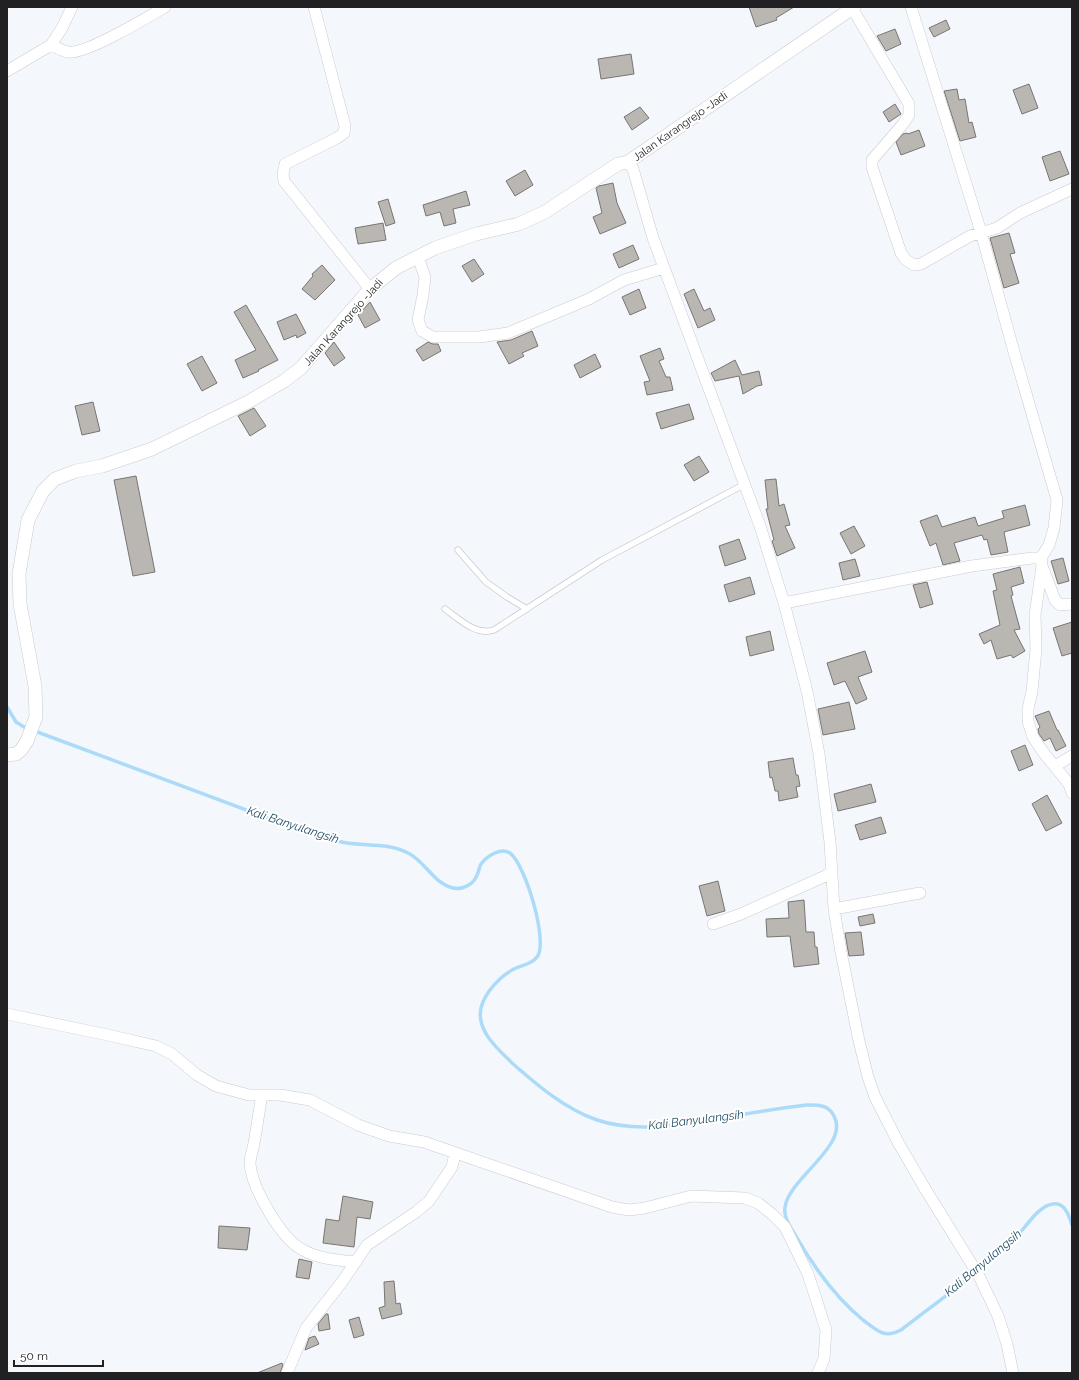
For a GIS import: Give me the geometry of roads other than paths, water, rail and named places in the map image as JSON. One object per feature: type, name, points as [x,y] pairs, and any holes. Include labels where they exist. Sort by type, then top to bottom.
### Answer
[{"type":"street","points":[[7,71],[51,44],[62,28],[72,7]]},
{"type":"street","points":[[51,44],[68,52],[77,51],[111,37],[164,7]]},
{"type":"street","points":[[314,7],[345,126],[344,133],[285,164],[282,174],[284,181],[370,289]]},
{"type":"street","points":[[911,7],[982,232],[1014,352],[1057,500],[1054,528],[1041,562],[1035,615],[1036,649],[1032,691],[1028,709],[1028,721],[1033,737],[1069,784],[1072,793]]},
{"type":"street","points":[[848,9],[909,104],[909,115],[872,160],[872,167],[900,253],[906,260],[914,265],[921,264],[959,242],[982,232],[997,228],[1020,213],[1072,190]]},
{"type":"street","name":"Jalan Karangrejo -Jadi","points":[[7,755],[16,754],[21,750],[27,741],[36,717],[35,686],[20,604],[19,574],[28,520],[43,491],[55,479],[76,471],[102,466],[152,449],[248,402],[284,381],[301,368],[316,353],[370,289],[396,268],[435,248],[476,234],[519,224],[545,212],[618,164],[628,162],[848,9]]},
{"type":"street","points":[[628,162],[633,169],[653,238],[760,526],[784,602],[806,691],[819,754],[830,842],[834,909],[840,952],[870,1084],[899,1144],[979,1276],[998,1316],[1007,1344],[1013,1373]]},
{"type":"street","points":[[418,257],[425,277],[418,320],[422,331],[433,337],[479,337],[508,332],[589,299],[624,280],[664,268]]},
{"type":"street","points":[[784,602],[972,566],[1032,558],[1041,562],[1057,603],[1060,605],[1072,604]]},
{"type":"street","points":[[1055,766],[1072,756]]},
{"type":"street","points":[[713,924],[741,914],[832,873]]},
{"type":"street","points":[[834,909],[920,893]]},
{"type":"street","points":[[7,1014],[108,1034],[156,1046],[172,1054],[197,1075],[216,1086],[249,1095],[280,1095],[310,1100],[358,1124],[389,1136],[424,1142],[605,1205],[629,1210],[645,1208],[691,1196],[745,1198],[758,1203],[785,1227],[808,1274],[826,1330],[824,1358],[818,1373]]},
{"type":"street","points":[[262,1095],[250,1164],[257,1190],[273,1220],[289,1240],[301,1250],[328,1259],[356,1262]]},
{"type":"street","points":[[287,1373],[306,1328],[342,1282],[367,1245],[416,1212],[429,1201],[452,1167],[455,1153]]},
{"type":"lane","points":[[445,609],[472,628],[483,632],[494,630],[602,560],[744,484]]},
{"type":"lane","points":[[458,550],[486,582],[507,597],[527,608]]},
{"type":"waterway","name":"Kali Banyulangsih","points":[[7,707],[16,722],[24,727],[292,827],[340,842],[386,846],[401,850],[420,861],[440,882],[446,886],[453,888],[468,886],[476,878],[481,864],[490,855],[503,851],[510,853],[516,860],[522,872],[534,904],[538,920],[540,949],[535,959],[530,963],[510,971],[494,985],[486,996],[481,1008],[480,1016],[489,1039],[512,1063],[552,1096],[574,1110],[597,1120],[611,1124],[638,1127],[667,1126],[806,1105],[822,1106],[829,1109],[834,1116],[837,1127],[834,1138],[827,1150],[789,1196],[785,1207],[785,1215],[788,1223],[818,1272],[826,1282],[843,1302],[863,1320],[880,1332],[890,1334],[901,1330],[960,1285],[1017,1236],[1042,1208],[1053,1204],[1061,1205],[1066,1210],[1072,1225]]}]
